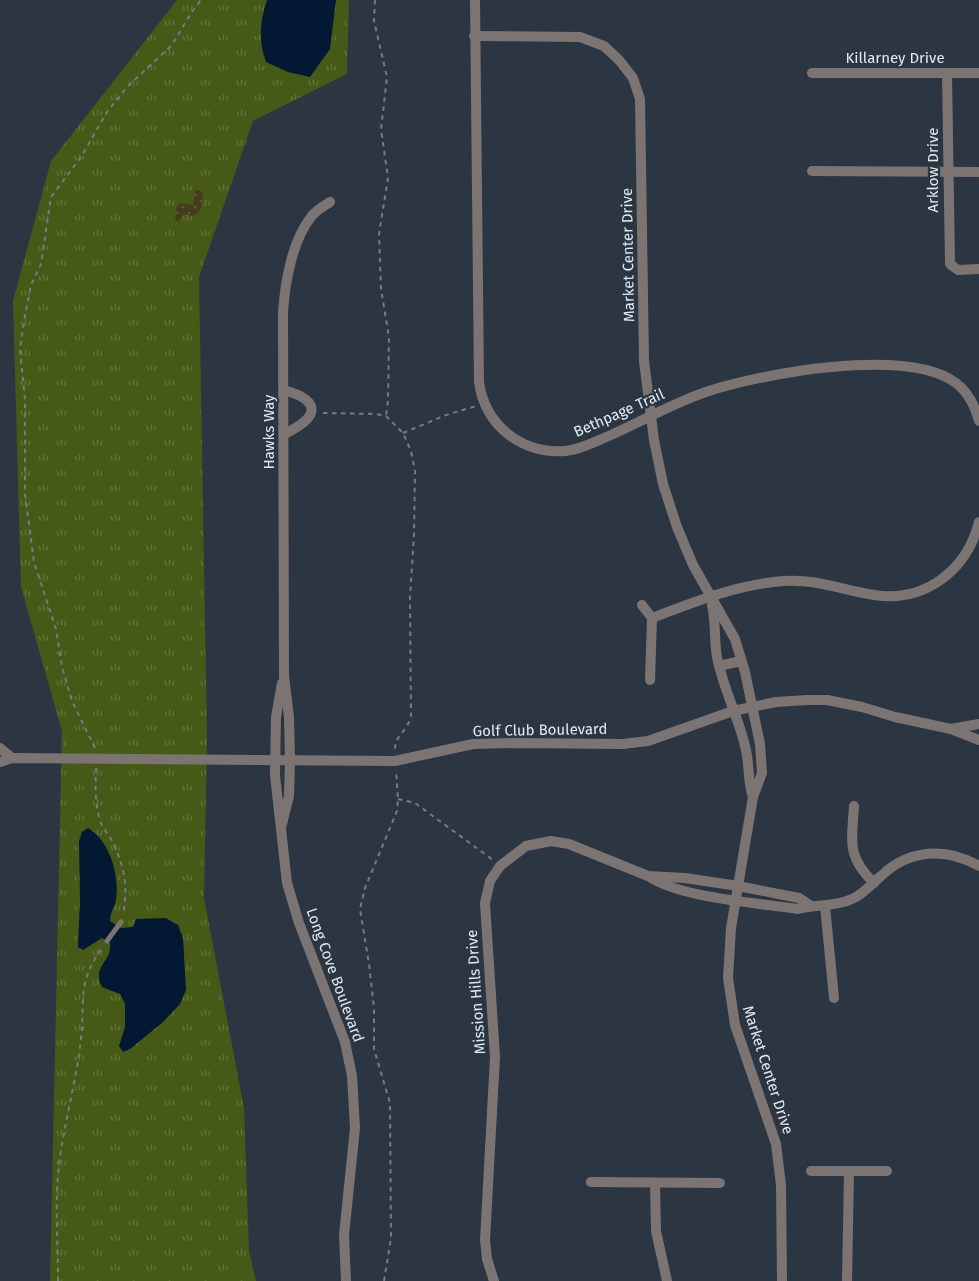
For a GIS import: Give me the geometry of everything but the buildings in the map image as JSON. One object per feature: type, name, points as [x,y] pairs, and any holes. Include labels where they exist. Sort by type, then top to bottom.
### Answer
[{"type":"street","name":"Bethpage Trail","points":[[475,0],[479,382],[490,416],[508,434],[525,445],[568,451],[650,418],[703,393],[772,375],[825,367],[887,366],[927,370],[956,383],[974,405],[979,421]]},
{"type":"street","name":"Market Center Drive","points":[[474,36],[580,37],[604,46],[633,78],[640,99],[644,361],[650,418],[663,484],[677,527],[693,565],[735,639],[762,759],[762,773],[753,797],[729,945],[729,992],[735,1025],[776,1144],[782,1185],[782,1281]]},
{"type":"street","name":"Arklow Drive","points":[[947,73],[949,258],[953,267],[958,270],[979,269]]},
{"type":"street","name":"Killarney Drive","points":[[812,74],[979,73]]},
{"type":"street","points":[[812,171],[979,172]]},
{"type":"street","name":"Hawks Way","points":[[290,761],[289,717],[284,676],[284,312],[289,267],[303,230],[312,215],[330,202]]},
{"type":"street","points":[[284,390],[303,397],[308,402],[311,412],[300,427],[284,434]]},
{"type":"street","points":[[652,618],[711,597],[764,584],[801,581],[830,584],[878,596],[908,594],[927,587],[953,570],[974,540],[979,522]]},
{"type":"street","name":"Market Center Drive","points":[[711,597],[719,666],[745,746],[753,797]]},
{"type":"street","points":[[642,604],[652,618],[650,680]]},
{"type":"street","points":[[719,666],[741,661]]},
{"type":"street","name":"Hawks Way","points":[[275,761],[276,717],[284,676]]},
{"type":"street","name":"Golf Club Boulevard","points":[[0,762],[12,758],[395,761],[473,744],[623,744],[648,741],[732,711],[787,700],[827,700],[862,707],[951,729],[979,740]]},
{"type":"street","name":"Golf Club Boulevard","points":[[951,729],[979,724]]},
{"type":"street","points":[[0,748],[12,758]]},
{"type":"street","name":"Long Cove Boulevard","points":[[275,761],[276,795],[282,824],[284,867],[292,902],[345,1042],[352,1076],[355,1128],[344,1235],[346,1281]]},
{"type":"street","name":"Long Cove Boulevard","points":[[282,824],[289,796],[290,761]]},
{"type":"street","points":[[854,806],[852,837],[854,856],[861,869],[874,883]]},
{"type":"street","name":"Mission Hills Drive","points":[[494,1281],[487,1259],[485,1240],[495,1057],[485,903],[490,881],[500,866],[526,846],[551,841],[569,844],[672,888],[798,909],[850,900],[900,862],[923,854],[951,854],[979,866]]},
{"type":"street","name":"Mission Hills Drive","points":[[648,876],[685,878],[738,886],[800,898],[811,906]]},
{"type":"street","points":[[825,906],[834,998]]},
{"type":"street","points":[[811,1171],[887,1171]]},
{"type":"street","points":[[847,1281],[849,1171]]},
{"type":"street","points":[[591,1182],[720,1183]]},
{"type":"street","points":[[655,1183],[656,1231],[667,1281]]},
{"type":"lane","points":[[107,941],[121,922]]},
{"type":"path","points":[[121,922],[127,894],[123,866],[113,841],[101,825],[95,783],[97,752],[72,701],[62,667],[56,629],[34,562],[25,494],[25,400],[20,350],[31,285],[41,264],[51,197],[81,157],[107,112],[127,87],[172,45],[201,0]]},
{"type":"path","points":[[375,0],[374,21],[387,77],[381,129],[388,178],[379,234],[381,289],[389,337],[386,416]]},
{"type":"path","points":[[403,432],[484,402]]},
{"type":"path","points":[[311,412],[386,416],[403,432],[411,451],[415,471],[410,598],[411,710],[408,727],[395,742],[397,811],[365,888],[360,909],[370,975],[374,1049],[390,1103],[391,1238],[384,1281]]},
{"type":"path","points":[[398,799],[419,805],[500,866]]},
{"type":"path","points":[[58,1281],[58,1177],[81,1040],[83,992],[86,976],[93,960],[107,941]]},
{"type":"green space","points":[[177,0],[349,0],[347,74],[253,121],[199,277],[207,737],[204,898],[244,1108],[249,1251],[256,1281],[50,1281],[62,731],[21,587],[13,301],[51,161]]},
{"type":"sand","points":[[195,191],[202,192],[200,209],[192,216],[184,214],[178,222],[175,219],[177,206],[179,203],[193,205]]},
{"type":"water","points":[[267,0],[336,0],[330,49],[310,77],[288,72],[266,62],[261,31]]},
{"type":"water","points":[[88,828],[102,841],[114,869],[117,890],[110,921],[121,928],[133,927],[136,919],[166,918],[178,925],[183,938],[186,990],[180,1004],[163,1022],[123,1052],[119,1046],[125,1027],[125,1004],[120,994],[102,987],[99,980],[100,968],[108,955],[110,943],[102,938],[83,950],[78,947],[79,841],[82,832]]}]
